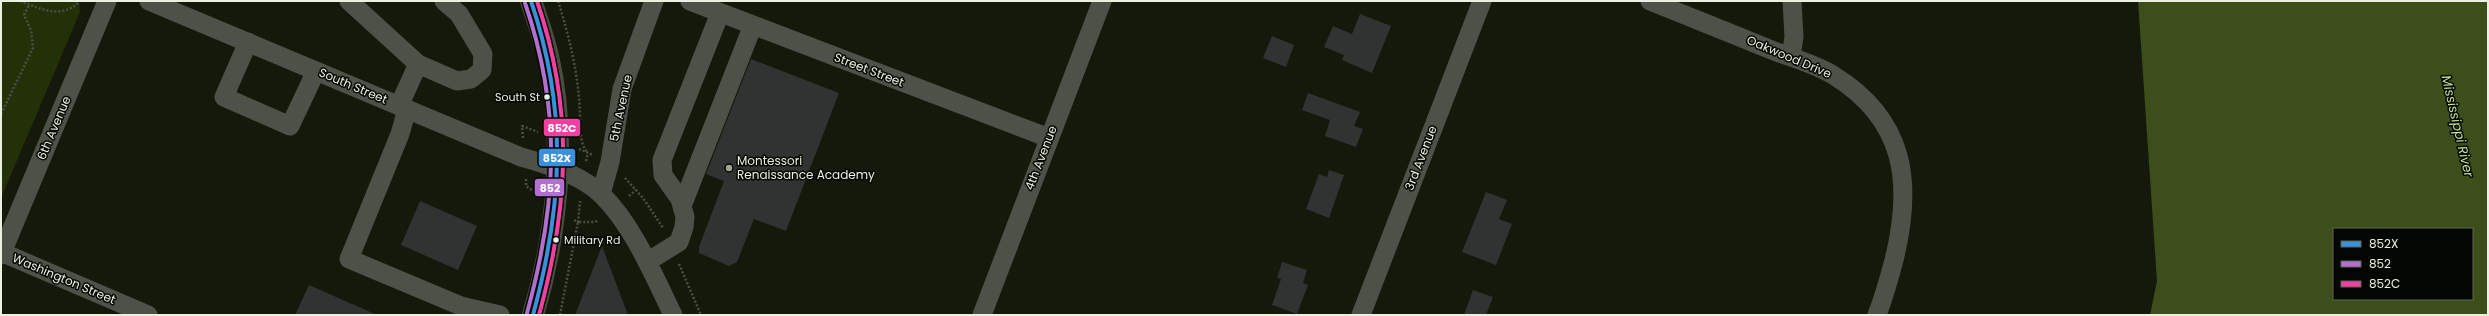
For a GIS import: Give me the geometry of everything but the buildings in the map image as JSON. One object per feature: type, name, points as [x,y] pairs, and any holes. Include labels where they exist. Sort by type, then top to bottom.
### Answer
[{"type":"main road","points":[[531,1],[548,57],[556,120],[558,169],[550,243],[533,315]]},
{"type":"street","name":"6th Avenue","points":[[1,253],[107,1]]},
{"type":"street","name":"South Street","points":[[149,1],[521,157],[558,169],[601,194]]},
{"type":"street","points":[[349,1],[418,64],[458,81],[471,80],[482,70],[483,54],[459,14],[444,1]]},
{"type":"street","name":"5th Avenue","points":[[601,194],[610,162],[622,89],[654,1]]},
{"type":"street","name":"Street Street","points":[[690,1],[1049,138]]},
{"type":"street","name":"4th Avenue","points":[[982,315],[1102,1]]},
{"type":"street","name":"3rd Avenue","points":[[1361,315],[1482,1]]},
{"type":"street","name":"Oakwood Drive","points":[[1650,1],[1791,57],[1832,75],[1852,88],[1869,103],[1883,121],[1896,147],[1904,191],[1903,215],[1886,290],[1877,315]]},
{"type":"street","points":[[1791,57],[1794,37],[1792,1]]},
{"type":"street","points":[[647,262],[679,242],[685,217],[680,199],[663,175],[662,160],[720,13]]},
{"type":"street","points":[[682,206],[753,25]]},
{"type":"street","points":[[248,42],[224,97],[290,126],[316,71]]},
{"type":"street","points":[[418,64],[403,107],[400,134],[349,259],[461,306],[500,315]]},
{"type":"street","points":[[601,194],[625,225],[647,262],[673,315]]},
{"type":"street","name":"Washington Street","points":[[1,253],[148,315]]},
{"type":"path","points":[[20,1],[47,12],[66,12],[80,1]]},
{"type":"path","points":[[1,114],[33,48],[31,30],[24,15],[29,5]]},
{"type":"path","points":[[560,315],[578,222],[595,222]]},
{"type":"shaded area","points":[[1,1],[79,1],[80,12],[1,198]]},
{"type":"water","name":"Mississippi River","points":[[2138,1],[2488,1],[2488,315],[2150,315],[2157,281]]},
{"type":"transit line","name":"852X","points":[[531,1],[543,42],[551,81],[556,119],[557,158],[551,235],[533,315]]},
{"type":"transit line","name":"852C","points":[[537,1],[549,41],[557,81],[562,119],[563,158],[557,235],[539,315]]},
{"type":"transit line","name":"852","points":[[525,3],[537,43],[545,82],[550,120],[551,158],[545,234],[527,313]]},
{"type":"place","name":"South St","points":[[547,97]]},
{"type":"place","name":"Montessori Renaissance Academy","points":[[729,168]]},
{"type":"place","name":"Military Rd","points":[[556,240]]}]
